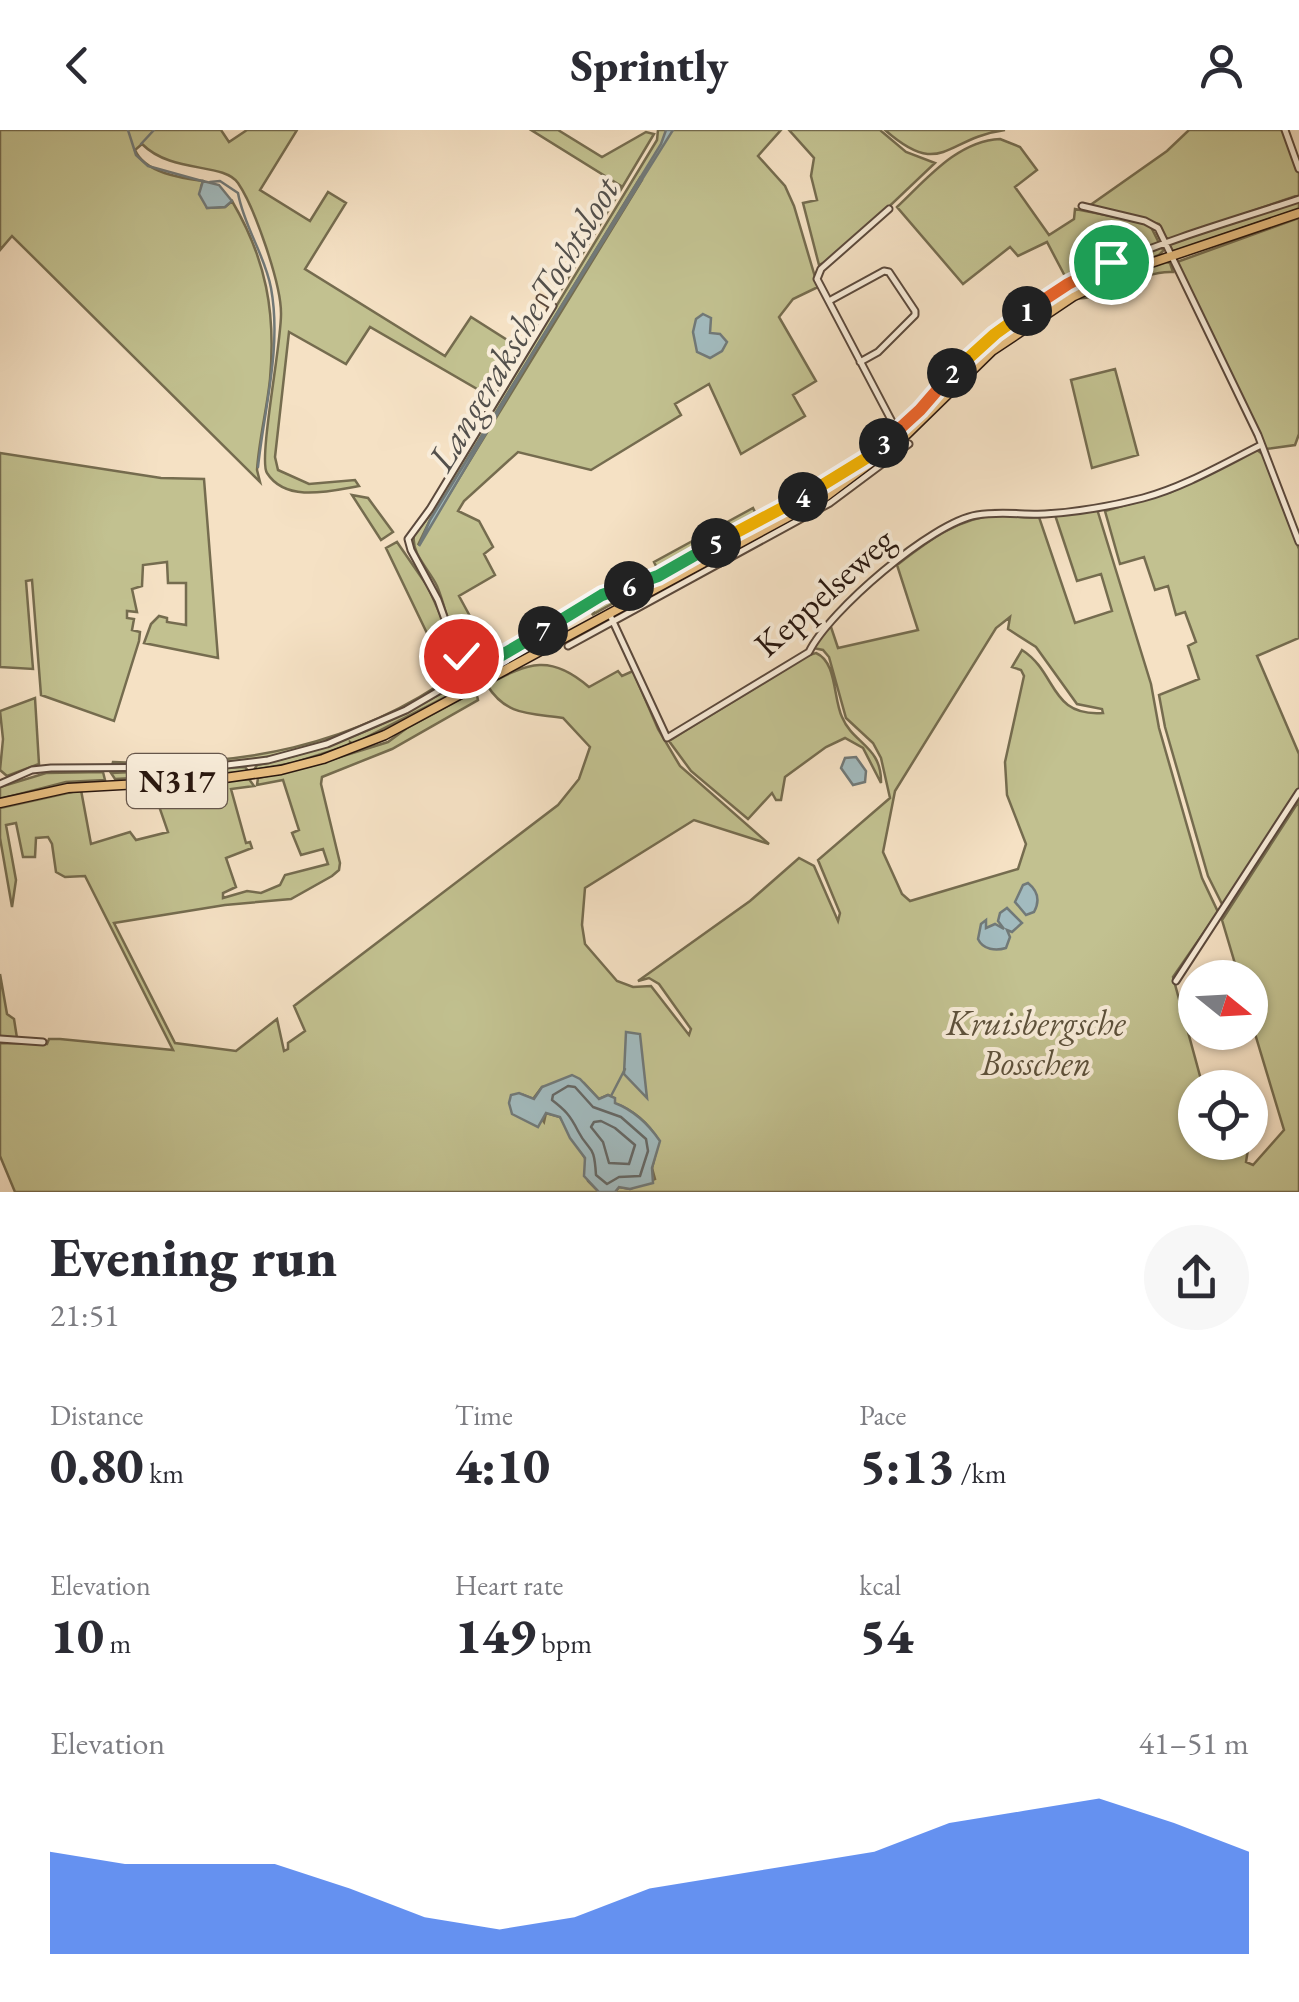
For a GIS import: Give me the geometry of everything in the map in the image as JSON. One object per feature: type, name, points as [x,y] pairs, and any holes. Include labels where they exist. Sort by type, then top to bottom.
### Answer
[{"type":"main road","name":"N317","points":[[1170,256],[1299,213]]},
{"type":"main road","name":"Keppelseweg","points":[[0,803],[54,790],[110,783],[252,775],[353,748],[611,617],[848,486],[1006,340],[1086,289],[1170,256]]},
{"type":"street","points":[[1285,130],[1299,169]]},
{"type":"street","name":"Keppelseweg","points":[[0,784],[32,770],[51,768],[108,770],[250,763],[289,756],[361,731],[473,672],[602,595],[658,576],[903,438],[959,366],[995,334],[1068,284],[1111,262],[1299,199]]},
{"type":"street","points":[[1082,206],[1155,224],[1261,445],[1299,542]]},
{"type":"street","points":[[889,209],[817,279],[903,438]]},
{"type":"street","points":[[829,301],[884,271],[889,272],[915,310],[878,352],[860,362]]},
{"type":"street","points":[[479,684],[452,639],[408,538],[430,509],[553,306],[540,298]]},
{"type":"street","points":[[959,366],[967,375]]},
{"type":"street","name":"Keppelseweg","points":[[568,646],[611,617],[667,738],[809,652],[817,635],[832,619],[891,565],[972,515],[1045,514],[1144,498],[1261,445]]},
{"type":"street","points":[[547,629],[556,642]]},
{"type":"street","points":[[250,763],[252,775]]},
{"type":"street","points":[[108,770],[110,783]]},
{"type":"street","points":[[1176,981],[1299,792]]},
{"type":"street","points":[[0,1039],[43,1042]]},
{"type":"green space","points":[[0,130],[221,130],[229,142],[247,130],[297,130],[260,190],[310,221],[328,192],[346,203],[305,269],[445,356],[471,317],[518,351],[491,397],[370,327],[346,364],[289,332],[275,457],[278,470],[309,484],[355,480],[359,486],[309,493],[285,488],[267,473],[265,464],[280,300],[252,210],[231,177],[168,160],[142,144],[135,150],[147,164],[165,173],[203,181],[207,208],[225,207],[232,201],[261,265],[270,309],[271,354],[257,470],[260,482],[12,236],[0,250]]},
{"type":"green space","points":[[531,130],[558,130],[602,157],[646,132],[654,134],[561,290],[621,186]]},
{"type":"green space","points":[[658,130],[666,130],[666,135],[668,130],[781,130],[758,156],[785,186],[818,287],[793,299],[779,317],[816,381],[793,395],[805,416],[741,454],[709,384],[675,404],[681,415],[591,470],[518,452],[458,511],[479,521],[493,547],[484,554],[495,575],[459,596],[472,620],[457,633],[477,665],[503,650],[475,668],[455,641],[437,586],[415,549],[414,535],[657,140]],"holes":[[[642,180],[418,545],[430,520]]]},
{"type":"green space","points":[[789,130],[880,130],[906,152],[935,163],[837,256],[819,265],[803,203],[817,200],[811,176],[814,158]]},
{"type":"green space","points":[[885,130],[1005,130],[932,154],[904,145]]},
{"type":"green space","points":[[1189,130],[1283,130],[1299,172],[1299,195],[1167,240],[1159,224],[1089,206],[1167,151]]},
{"type":"green space","points":[[1000,139],[1020,147],[1037,170],[1015,187],[1049,235],[1074,219],[1075,209],[1142,222],[1151,227],[1159,243],[1107,262],[1035,301],[1052,285],[1067,280],[1047,242],[1018,256],[1010,247],[963,284],[897,207],[956,154],[984,141]]},
{"type":"green space","points":[[1299,199],[1299,209],[1172,252],[1167,245]]},
{"type":"green space","points":[[1299,218],[1299,434],[1295,445],[1266,449],[1177,262]]},
{"type":"green space","points":[[1160,247],[1164,250],[1041,307],[1104,271]]},
{"type":"green space","points":[[1164,261],[1170,263],[1173,272],[1077,298]]},
{"type":"green space","points":[[1039,308],[965,370],[962,366]]},
{"type":"green space","points":[[1115,369],[1138,455],[1092,468],[1071,380]]},
{"type":"green space","points":[[1257,450],[1265,456],[1299,549],[1299,638],[1257,656],[1299,754],[1299,793],[1223,906],[1208,876],[1159,695],[1199,679],[1188,646],[1196,642],[1185,612],[1176,615],[1168,586],[1155,590],[1144,557],[1120,564],[1105,511],[1171,492]]},
{"type":"green space","points":[[0,453],[161,478],[204,479],[218,658],[144,643],[151,624],[159,616],[167,618],[167,622],[186,625],[186,583],[168,583],[167,562],[143,565],[142,586],[132,589],[137,612],[127,611],[127,618],[134,619],[132,630],[140,632],[139,641],[114,721],[41,695],[32,580],[26,581],[33,669],[0,667]]},
{"type":"green space","points":[[352,495],[368,498],[393,532],[381,540]]},
{"type":"green space","points":[[776,506],[744,528],[735,529],[658,570],[654,562],[753,508],[757,516],[751,521]]},
{"type":"green space","name":"Kruisbergsche Bosschen","points":[[1097,509],[1151,684],[1159,728],[1202,878],[1218,912],[1185,960],[1178,960],[1173,977],[1178,995],[1178,1050],[1193,1050],[1198,1070],[1178,1070],[1178,1160],[1246,1160],[1253,1165],[1257,1160],[1268,1160],[1268,1148],[1284,1130],[1260,1050],[1268,1050],[1268,960],[1234,960],[1222,920],[1299,801],[1299,1192],[615,1192],[619,1187],[630,1189],[655,1179],[652,1168],[659,1141],[640,1118],[608,1095],[599,1099],[584,1083],[542,1087],[533,1099],[526,1096],[544,1122],[546,1113],[560,1117],[585,1158],[588,1181],[599,1192],[15,1192],[0,1156],[0,1043],[47,1044],[49,1039],[60,1039],[173,1050],[85,876],[65,877],[56,872],[48,837],[36,838],[35,857],[23,857],[16,823],[6,825],[16,880],[12,907],[0,838],[0,808],[81,790],[91,844],[130,832],[136,840],[168,832],[152,786],[249,779],[254,786],[231,789],[246,843],[250,842],[252,848],[226,858],[236,887],[223,893],[223,898],[247,891],[261,893],[280,885],[285,875],[328,864],[323,849],[301,855],[292,833],[299,830],[283,780],[257,785],[258,778],[388,742],[476,691],[478,700],[392,749],[322,777],[340,863],[332,876],[291,899],[114,923],[175,1043],[236,1051],[277,1019],[284,1051],[288,1043],[305,1031],[294,1006],[558,805],[579,779],[590,747],[563,718],[511,708],[487,685],[515,671],[540,665],[563,670],[589,687],[618,671],[622,676],[633,671],[658,729],[680,766],[769,844],[694,820],[585,888],[585,944],[617,981],[633,987],[651,986],[689,1035],[691,1029],[659,984],[649,978],[638,981],[750,901],[799,858],[814,866],[838,921],[840,913],[818,860],[890,798],[881,758],[873,743],[846,718],[829,657],[823,650],[813,648],[830,624],[838,648],[918,630],[897,565],[932,539],[983,517],[1039,517],[1075,623],[1112,611],[1101,574],[1077,581],[1055,515]],"holes":[[[1010,617],[1008,629],[1036,647],[1077,704],[1102,709],[1103,713],[1085,712],[1063,701],[1034,659],[1022,650],[1012,667],[1024,676],[1005,762],[1007,795],[1026,844],[1018,869],[910,901],[902,894],[883,852],[895,791],[996,628]]]},
{"type":"green space","points":[[725,541],[726,543],[672,572]]},
{"type":"green space","points":[[397,542],[428,587],[466,673],[363,727],[308,747],[217,764],[112,766],[113,762],[205,761],[293,747],[378,719],[458,672],[460,663],[445,651],[437,654],[386,548]]},
{"type":"green space","points":[[655,581],[592,615],[591,605]]},
{"type":"green space","points":[[542,632],[546,638],[541,645],[481,674],[481,670]]},
{"type":"green space","points":[[816,653],[828,664],[847,726],[877,761],[881,783],[863,748],[845,738],[785,777],[781,800],[776,800],[772,793],[748,819],[691,771],[669,741]]},
{"type":"green space","points":[[468,677],[465,687],[353,744],[293,763],[254,770],[257,765],[313,751],[366,731],[418,707]]},
{"type":"green space","points":[[35,698],[39,764],[7,776],[0,770],[0,711]]},
{"type":"green space","points":[[245,767],[249,772],[115,779],[111,773]]},
{"type":"green space","points":[[103,772],[105,780],[66,782],[0,799],[0,787],[46,773]]},
{"type":"green space","points":[[0,974],[7,1014],[14,1019],[17,1038],[0,1037]]},
{"type":"water","points":[[666,130],[673,130],[419,546],[430,520]]},
{"type":"water","points":[[203,181],[219,185],[232,201],[225,207],[207,208],[199,194]]},
{"type":"water","points":[[703,314],[711,318],[710,333],[720,334],[727,342],[722,351],[710,358],[697,352],[693,332],[696,319]]},
{"type":"water","points":[[856,757],[866,771],[865,782],[853,785],[841,768],[845,758]]},
{"type":"water","points":[[1028,883],[1037,900],[1034,912],[1026,915],[1015,902]]},
{"type":"water","points":[[1007,908],[1022,923],[1012,932],[1007,930],[1010,937],[1006,948],[986,947],[978,939],[981,924],[986,920],[986,928],[995,924],[1004,929],[998,921]]},
{"type":"water","points":[[626,1032],[640,1034],[647,1098],[624,1074]]},
{"type":"water","points":[[572,1075],[599,1099],[608,1095],[615,1098],[615,1103],[634,1114],[656,1135],[660,1141],[652,1168],[653,1183],[599,1192],[584,1176],[585,1158],[560,1117],[546,1113],[538,1127],[512,1114],[511,1095],[519,1093],[534,1099],[542,1087]]},
{"type":"waterway","points":[[128,130],[136,155],[148,166],[202,181]]},
{"type":"waterway","points":[[141,144],[154,130]]},
{"type":"waterway","points":[[210,182],[220,181],[238,193],[271,288],[273,356],[258,467]]},
{"type":"waterway","points":[[611,1096],[625,1069]]},
{"type":"route","points":[[461,656],[473,672],[602,595],[658,576],[822,487],[873,454],[920,410],[972,352],[995,334],[1068,284],[1111,262]]},
{"type":"water label","name":"Langeraksche Tochtsloot","points":[[523,324]]}]
